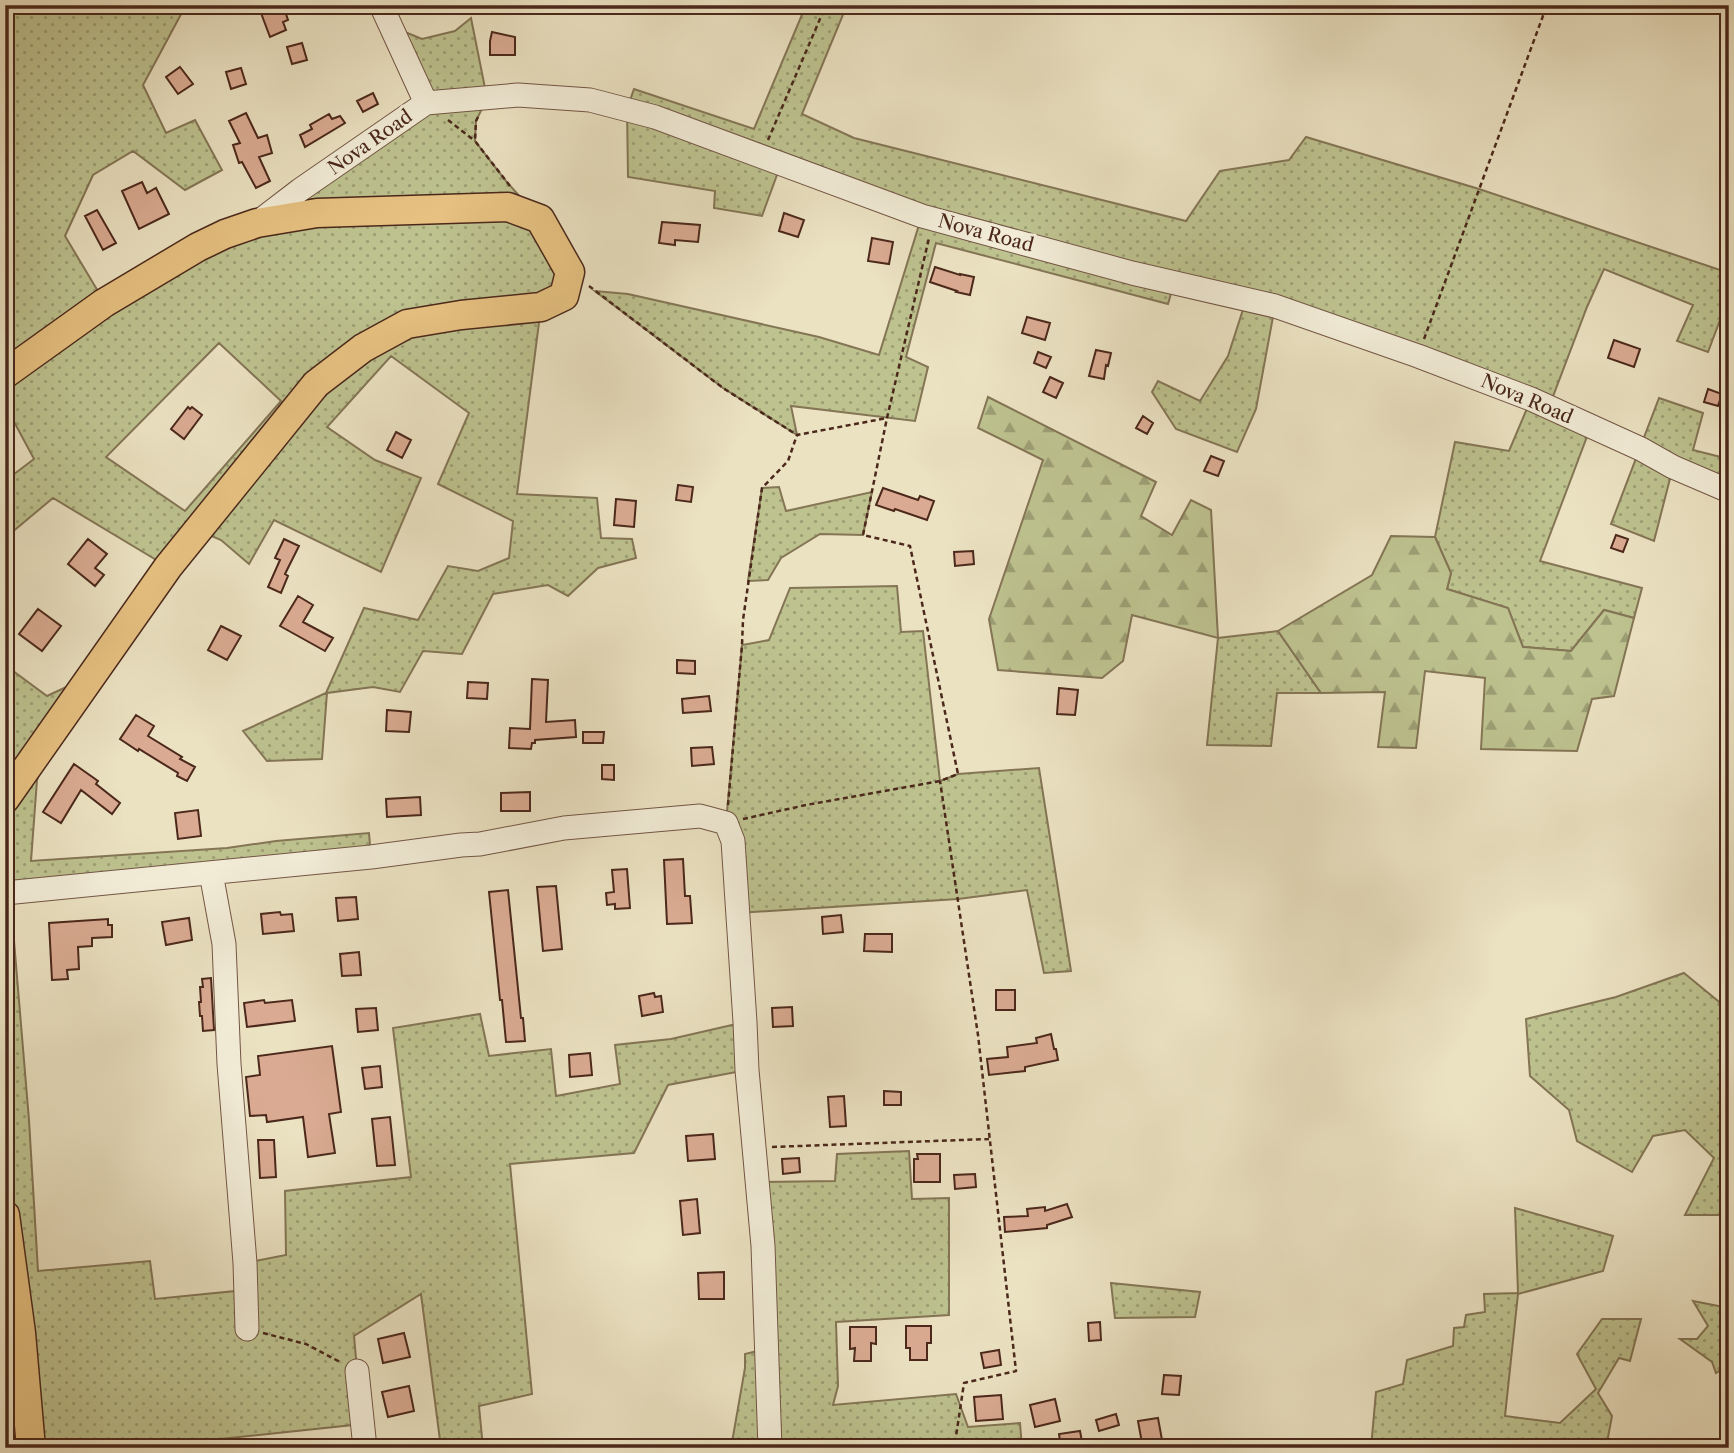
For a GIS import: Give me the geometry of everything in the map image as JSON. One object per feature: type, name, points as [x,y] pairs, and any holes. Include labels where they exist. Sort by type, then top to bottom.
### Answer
[{"type":"main road","points":[[5,374],[104,303],[198,247],[257,222],[317,213],[508,207],[540,219],[570,272],[564,296],[541,307],[461,315],[407,324],[363,348],[316,384],[168,567],[5,799]]},
{"type":"main road","points":[[5,1215],[21,1333],[31,1448]]},
{"type":"street","points":[[381,5],[426,103]]},
{"type":"street","name":"Nova Road","points":[[257,222],[426,103],[518,95],[590,100],[655,117],[933,218],[1132,273],[1275,306],[1531,399],[1729,491]]},
{"type":"street","points":[[5,892],[371,857],[480,844],[578,827],[700,816],[726,823],[733,841],[747,1070],[763,1246],[769,1448]]},
{"type":"street","points":[[211,873],[224,944],[229,1063],[245,1263],[247,1329]]},
{"type":"street","points":[[357,1371],[365,1448]]},
{"type":"path","points":[[762,156],[826,5]]},
{"type":"path","points":[[1418,356],[1547,5]]},
{"type":"path","points":[[475,141],[476,121],[487,98]]},
{"type":"path","points":[[426,103],[475,141],[514,191]]},
{"type":"path","points":[[797,435],[788,461],[762,488],[743,620],[726,823],[806,805],[940,781],[958,774],[910,546],[863,535],[933,218]]},
{"type":"path","points":[[570,272],[723,388],[797,435],[887,418]]},
{"type":"path","points":[[939,1448],[956,1443],[964,1383],[1016,1371],[978,1035],[940,781]]},
{"type":"path","points":[[755,1147],[990,1139]]},
{"type":"path","points":[[247,1329],[306,1344],[357,1371]]},
{"type":"green space","points":[[5,5],[186,5],[143,85],[166,133],[195,120],[222,170],[185,190],[133,151],[93,175],[65,236],[105,303],[425,103],[393,27],[422,39],[455,31],[471,18],[487,98],[476,121],[475,141],[540,219],[570,272],[541,307],[517,494],[597,498],[601,538],[632,539],[636,558],[598,568],[568,596],[548,585],[493,594],[462,654],[423,651],[400,692],[373,687],[327,693],[322,759],[267,761],[243,731],[326,693],[364,608],[418,620],[448,566],[478,571],[509,558],[513,521],[438,484],[469,413],[391,356],[327,427],[375,460],[421,478],[381,572],[274,520],[249,564],[221,540],[198,530],[168,567],[53,498],[5,538],[5,481],[34,459],[5,405]],"holes":[[[219,343],[281,401],[185,511],[106,457]]]},
{"type":"green space","points":[[806,5],[847,5],[802,114],[854,138],[1186,221],[1220,171],[1289,160],[1306,137],[1479,189],[1729,273],[1729,296],[1708,352],[1677,341],[1693,305],[1604,269],[1549,407],[1591,426],[1540,561],[1642,588],[1634,618],[1604,610],[1571,651],[1523,647],[1508,608],[1447,589],[1451,573],[1435,537],[1455,442],[1509,451],[1531,399],[1275,306],[1256,409],[1237,452],[1176,429],[1152,392],[1158,381],[1200,401],[1228,356],[1246,300],[1174,283],[1168,304],[936,243],[906,357],[928,367],[915,421],[791,406],[797,435],[723,388],[595,291],[628,294],[819,337],[879,355],[922,215],[781,164],[762,216],[714,208],[715,191],[628,177],[627,109],[634,89],[754,129]]},
{"type":"green space","points":[[988,397],[1156,482],[1141,516],[1172,535],[1191,500],[1211,510],[1218,638],[1132,615],[1123,661],[1102,678],[998,670],[989,619],[1043,460],[978,428]]},
{"type":"green space","points":[[1659,398],[1703,413],[1693,450],[1729,459],[1729,491],[1673,467],[1654,541],[1611,524]]},
{"type":"green space","points":[[779,487],[786,511],[872,492],[863,535],[820,534],[781,558],[768,580],[748,581],[762,488]]},
{"type":"green space","points":[[1391,536],[1435,537],[1451,573],[1447,589],[1508,608],[1523,647],[1571,651],[1604,610],[1634,618],[1614,696],[1592,699],[1577,751],[1481,749],[1485,678],[1425,671],[1416,748],[1378,747],[1385,692],[1321,693],[1278,631],[1372,575]]},
{"type":"green space","points":[[897,586],[901,632],[923,631],[940,781],[958,774],[1039,768],[1071,971],[1044,973],[1027,890],[958,899],[738,913],[726,823],[742,645],[769,640],[790,588]]},
{"type":"green space","points":[[1278,631],[1321,693],[1277,693],[1271,746],[1207,745],[1218,638]]},
{"type":"green space","points":[[5,665],[47,696],[92,675],[61,718],[37,780],[31,861],[227,848],[369,833],[371,857],[10,893],[29,1120],[38,1271],[150,1261],[155,1299],[245,1290],[245,1263],[286,1255],[285,1191],[411,1177],[393,1028],[480,1014],[489,1056],[551,1049],[556,1096],[620,1084],[615,1045],[671,1039],[745,1022],[747,1070],[668,1085],[634,1153],[510,1164],[532,1394],[479,1406],[483,1448],[441,1448],[421,1294],[354,1336],[362,1424],[135,1448],[31,1448],[5,1215]]},
{"type":"green space","points":[[1684,973],[1729,1010],[1729,1215],[1685,1215],[1714,1158],[1685,1130],[1653,1136],[1632,1172],[1577,1141],[1569,1110],[1530,1076],[1526,1019],[1616,997]]},
{"type":"green space","points":[[909,1151],[912,1199],[949,1198],[949,1315],[836,1322],[838,1386],[833,1405],[956,1394],[968,1427],[1020,1423],[1022,1448],[731,1448],[745,1354],[765,1349],[757,1182],[835,1181],[837,1154]]},
{"type":"green space","points":[[1515,1208],[1613,1236],[1603,1271],[1518,1294],[1505,1416],[1560,1423],[1596,1389],[1577,1354],[1602,1319],[1641,1319],[1630,1361],[1619,1358],[1598,1393],[1612,1416],[1606,1448],[1371,1448],[1376,1392],[1403,1384],[1407,1360],[1453,1346],[1454,1328],[1464,1327],[1466,1315],[1485,1312],[1484,1294],[1518,1293]]},
{"type":"green space","points":[[1111,1283],[1200,1292],[1195,1317],[1115,1318]]},
{"type":"green space","points":[[1693,1301],[1729,1308],[1729,1365],[1716,1373],[1712,1362],[1680,1339],[1697,1339],[1708,1326]]},
{"type":"building","points":[[258,5],[283,5],[288,20],[283,22],[286,30],[270,37]]},
{"type":"building","points":[[492,32],[515,37],[515,55],[490,55]]},
{"type":"building","points":[[302,43],[307,60],[292,64],[287,47]]},
{"type":"building","points":[[180,67],[193,84],[178,94],[166,77]]},
{"type":"building","points":[[241,68],[246,84],[231,89],[226,72]]},
{"type":"building","points":[[373,93],[378,104],[363,112],[357,101]]},
{"type":"building","points":[[246,113],[258,138],[267,135],[272,153],[259,157],[270,181],[256,188],[242,162],[239,163],[233,145],[240,143],[229,121]]},
{"type":"building","points":[[329,114],[332,119],[340,116],[345,123],[305,147],[300,135],[312,129],[310,125]]},
{"type":"building","points":[[142,182],[147,193],[156,188],[169,214],[139,229],[122,191]]},
{"type":"building","points":[[97,210],[116,243],[103,250],[85,216]]},
{"type":"building","points":[[784,213],[804,220],[798,237],[779,231]]},
{"type":"building","points":[[662,222],[700,225],[698,242],[675,240],[675,245],[659,243]]},
{"type":"building","points":[[872,238],[893,242],[889,264],[868,261]]},
{"type":"building","points":[[935,267],[974,277],[970,295],[930,282]]},
{"type":"building","points":[[1027,317],[1050,323],[1045,340],[1022,333]]},
{"type":"building","points":[[1614,340],[1640,349],[1634,367],[1608,358]]},
{"type":"building","points":[[1096,350],[1111,353],[1104,379],[1089,376]]},
{"type":"building","points":[[1038,352],[1051,357],[1046,368],[1034,363]]},
{"type":"building","points":[[1050,377],[1063,383],[1056,398],[1043,392]]},
{"type":"building","points":[[1708,389],[1722,394],[1718,406],[1704,402]]},
{"type":"building","points":[[188,407],[202,415],[184,439],[171,429]]},
{"type":"building","points":[[1143,416],[1153,423],[1147,434],[1136,428]]},
{"type":"building","points":[[396,432],[411,440],[402,458],[387,450]]},
{"type":"building","points":[[1211,456],[1224,461],[1218,476],[1204,471]]},
{"type":"building","points":[[678,485],[693,487],[691,502],[676,500]]},
{"type":"building","points":[[883,488],[918,500],[920,496],[934,501],[927,520],[876,505]]},
{"type":"building","points":[[616,499],[636,501],[634,527],[614,525]]},
{"type":"building","points":[[1616,535],[1628,539],[1623,552],[1611,548]]},
{"type":"building","points":[[88,539],[107,554],[95,568],[104,575],[95,586],[68,564]]},
{"type":"building","points":[[284,539],[299,546],[285,574],[288,576],[281,593],[268,587],[280,560],[275,558]]},
{"type":"building","points":[[973,551],[974,564],[955,566],[954,552]]},
{"type":"building","points":[[298,596],[313,605],[303,622],[333,638],[325,651],[280,626]]},
{"type":"building","points":[[38,609],[61,626],[42,651],[19,634]]},
{"type":"building","points":[[221,626],[241,636],[227,660],[208,650]]},
{"type":"building","points":[[677,660],[695,661],[695,674],[677,673]]},
{"type":"building","points":[[532,679],[548,680],[546,722],[575,720],[576,737],[535,740],[531,749],[509,748],[510,728],[530,729]]},
{"type":"building","points":[[468,682],[488,683],[487,699],[467,698]]},
{"type":"building","points":[[1059,688],[1078,690],[1075,715],[1057,714]]},
{"type":"building","points":[[709,696],[711,711],[683,713],[682,699]]},
{"type":"building","points":[[387,710],[411,712],[409,732],[386,731]]},
{"type":"building","points":[[136,715],[154,726],[148,736],[195,767],[187,781],[120,739]]},
{"type":"building","points":[[583,732],[604,732],[603,743],[583,743]]},
{"type":"building","points":[[712,747],[714,764],[692,766],[691,748]]},
{"type":"building","points":[[74,764],[98,781],[96,784],[120,803],[112,814],[81,790],[61,823],[43,812]]},
{"type":"building","points":[[602,765],[614,765],[614,780],[602,779]]},
{"type":"building","points":[[530,792],[530,811],[501,811],[501,793]]},
{"type":"building","points":[[420,797],[421,815],[387,817],[386,799]]},
{"type":"building","points":[[198,810],[201,836],[178,839],[175,813]]},
{"type":"building","points":[[683,859],[685,896],[690,896],[692,923],[667,924],[664,860]]},
{"type":"building","points":[[627,869],[630,908],[615,909],[615,904],[607,905],[606,893],[614,892],[612,870]]},
{"type":"building","points":[[556,886],[562,949],[543,951],[537,887]]},
{"type":"building","points":[[508,890],[525,1041],[506,1042],[489,892]]},
{"type":"building","points":[[356,897],[358,919],[338,921],[336,898]]},
{"type":"building","points":[[280,912],[281,915],[292,914],[294,931],[263,934],[261,914]]},
{"type":"building","points":[[841,915],[843,932],[823,934],[822,917]]},
{"type":"building","points":[[189,918],[192,940],[166,945],[162,922]]},
{"type":"building","points":[[108,919],[108,925],[112,925],[112,937],[92,938],[92,946],[78,947],[79,969],[67,970],[68,979],[52,980],[49,923]]},
{"type":"building","points":[[865,934],[892,934],[892,952],[864,951]]},
{"type":"building","points":[[359,952],[361,975],[342,976],[340,954]]},
{"type":"building","points":[[211,978],[214,1030],[203,1031],[200,987],[203,987],[202,979]]},
{"type":"building","points":[[996,990],[1015,990],[1015,1010],[996,1010]]},
{"type":"building","points":[[654,993],[655,997],[661,996],[663,1012],[642,1016],[639,996]]},
{"type":"building","points":[[264,1000],[265,1003],[292,1000],[295,1021],[247,1027],[244,1003]]},
{"type":"building","points":[[792,1007],[793,1026],[773,1027],[772,1008]]},
{"type":"building","points":[[376,1008],[378,1030],[358,1032],[356,1009]]},
{"type":"building","points":[[1051,1034],[1058,1060],[1025,1067],[1025,1071],[989,1075],[987,1059],[1008,1057],[1007,1047],[1037,1043],[1036,1038]]},
{"type":"building","points":[[332,1046],[341,1112],[329,1114],[335,1153],[308,1157],[303,1117],[267,1122],[266,1115],[250,1116],[246,1077],[260,1075],[258,1056]]},
{"type":"building","points":[[590,1053],[592,1075],[570,1077],[569,1055]]},
{"type":"building","points":[[380,1066],[382,1087],[365,1089],[362,1068]]},
{"type":"building","points":[[884,1091],[901,1092],[901,1105],[884,1105]]},
{"type":"building","points":[[844,1096],[846,1126],[830,1127],[828,1097]]},
{"type":"building","points":[[390,1117],[395,1165],[377,1166],[372,1119]]},
{"type":"building","points":[[713,1134],[715,1159],[688,1161],[686,1136]]},
{"type":"building","points":[[258,1140],[274,1140],[276,1177],[260,1178]]},
{"type":"building","points":[[917,1154],[940,1154],[940,1182],[914,1182],[914,1159],[918,1159]]},
{"type":"building","points":[[799,1158],[800,1172],[783,1174],[782,1159]]},
{"type":"building","points":[[975,1174],[976,1187],[955,1189],[954,1175]]},
{"type":"building","points":[[697,1199],[700,1233],[683,1235],[680,1201]]},
{"type":"building","points":[[1067,1204],[1072,1217],[1047,1225],[1047,1228],[1005,1232],[1004,1217],[1028,1216],[1027,1209],[1045,1207],[1045,1211]]},
{"type":"building","points":[[724,1272],[724,1299],[699,1299],[698,1273]]},
{"type":"building","points":[[1100,1322],[1101,1340],[1089,1341],[1088,1323]]},
{"type":"building","points":[[906,1326],[931,1326],[927,1360],[910,1360],[910,1348],[906,1348]]},
{"type":"building","points":[[850,1327],[876,1327],[876,1344],[871,1343],[871,1361],[854,1361],[855,1348],[850,1349]]},
{"type":"building","points":[[404,1333],[410,1357],[383,1363],[378,1339]]},
{"type":"building","points":[[999,1350],[1001,1365],[984,1368],[981,1353]]},
{"type":"building","points":[[1164,1375],[1181,1376],[1179,1395],[1162,1394]]},
{"type":"building","points":[[409,1386],[414,1411],[388,1417],[382,1392]]},
{"type":"building","points":[[1001,1395],[1003,1419],[976,1421],[974,1397]]},
{"type":"building","points":[[1055,1399],[1060,1421],[1035,1427],[1030,1405]]},
{"type":"building","points":[[1116,1414],[1119,1425],[1099,1431],[1096,1420]]},
{"type":"building","points":[[1158,1418],[1162,1440],[1142,1443],[1138,1421]]},
{"type":"building","points":[[1080,1431],[1083,1447],[1061,1448],[1059,1434]]}]
